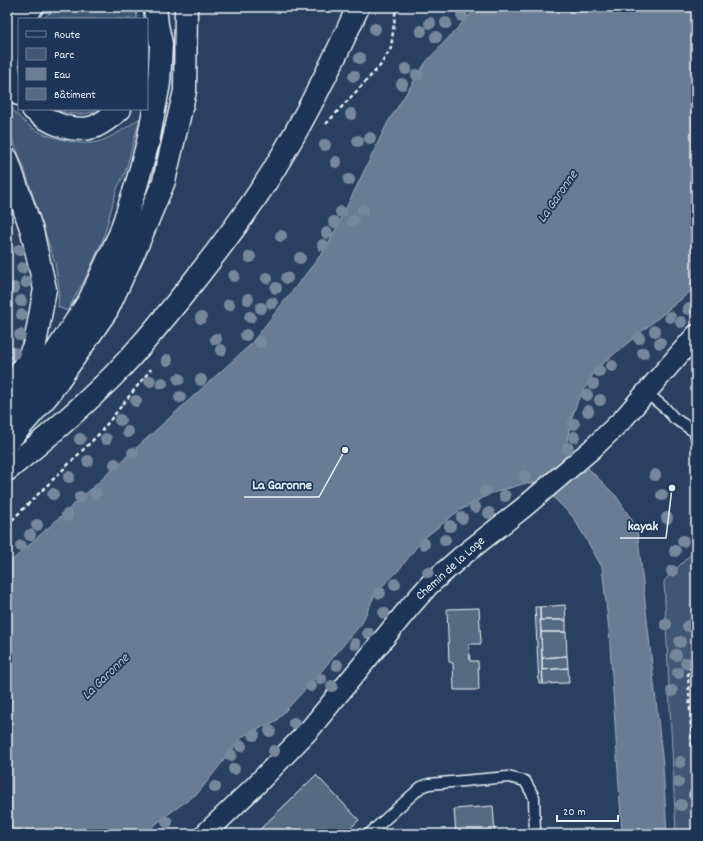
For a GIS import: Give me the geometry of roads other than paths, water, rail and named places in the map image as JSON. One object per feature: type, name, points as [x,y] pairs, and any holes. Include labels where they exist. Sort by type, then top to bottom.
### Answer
[{"type":"main road","points":[[22,18],[32,7]]},
{"type":"main road","points":[[177,7],[185,91]]},
{"type":"main road","points":[[7,442],[48,395],[107,310],[138,243],[164,181],[185,91],[186,7]]},
{"type":"main road","points":[[7,470],[38,445],[114,376],[167,314],[225,242],[273,171],[308,110],[358,7]]},
{"type":"main road","points":[[148,48],[156,16]]},
{"type":"main road","points":[[7,421],[46,367],[89,300],[120,234],[137,183],[148,142],[159,83],[161,44],[156,16]]},
{"type":"main road","points":[[18,24],[12,36],[8,53],[9,73],[18,93]]},
{"type":"main road","points":[[34,110],[44,118],[75,129],[94,126],[111,117],[119,110]]},
{"type":"main road","points":[[7,159],[32,231],[45,289],[35,344],[15,382],[7,392]]},
{"type":"street","name":"Chemin de la Loge","points":[[595,453],[696,335]]},
{"type":"street","name":"Chemin de la Loge","points":[[221,834],[306,751],[352,697],[391,646],[441,590],[595,453],[629,428],[696,346]]},
{"type":"street","name":"Chemin de la Loge","points":[[205,834],[256,785],[310,728],[430,584],[462,556],[527,513]]},
{"type":"lane","points":[[654,399],[674,418],[695,432],[696,437]]},
{"type":"lane","points":[[369,834],[421,786],[429,784],[508,778],[525,782],[534,797],[535,834]]},
{"type":"water","points":[[477,7],[696,7],[696,287],[596,369],[578,400],[571,420],[566,446],[567,450],[576,456],[617,497],[637,528],[663,765],[667,834],[622,834],[609,630],[602,567],[573,517],[542,486],[527,483],[492,493],[457,512],[422,540],[398,571],[376,592],[362,623],[319,674],[276,721],[243,736],[198,793],[167,815],[144,834],[7,834],[7,565],[250,345],[327,247],[388,122],[426,62]]},
{"type":"place","name":"La Garonne","points":[[345,450]]},
{"type":"place","name":"kayak","points":[[672,488]]}]
